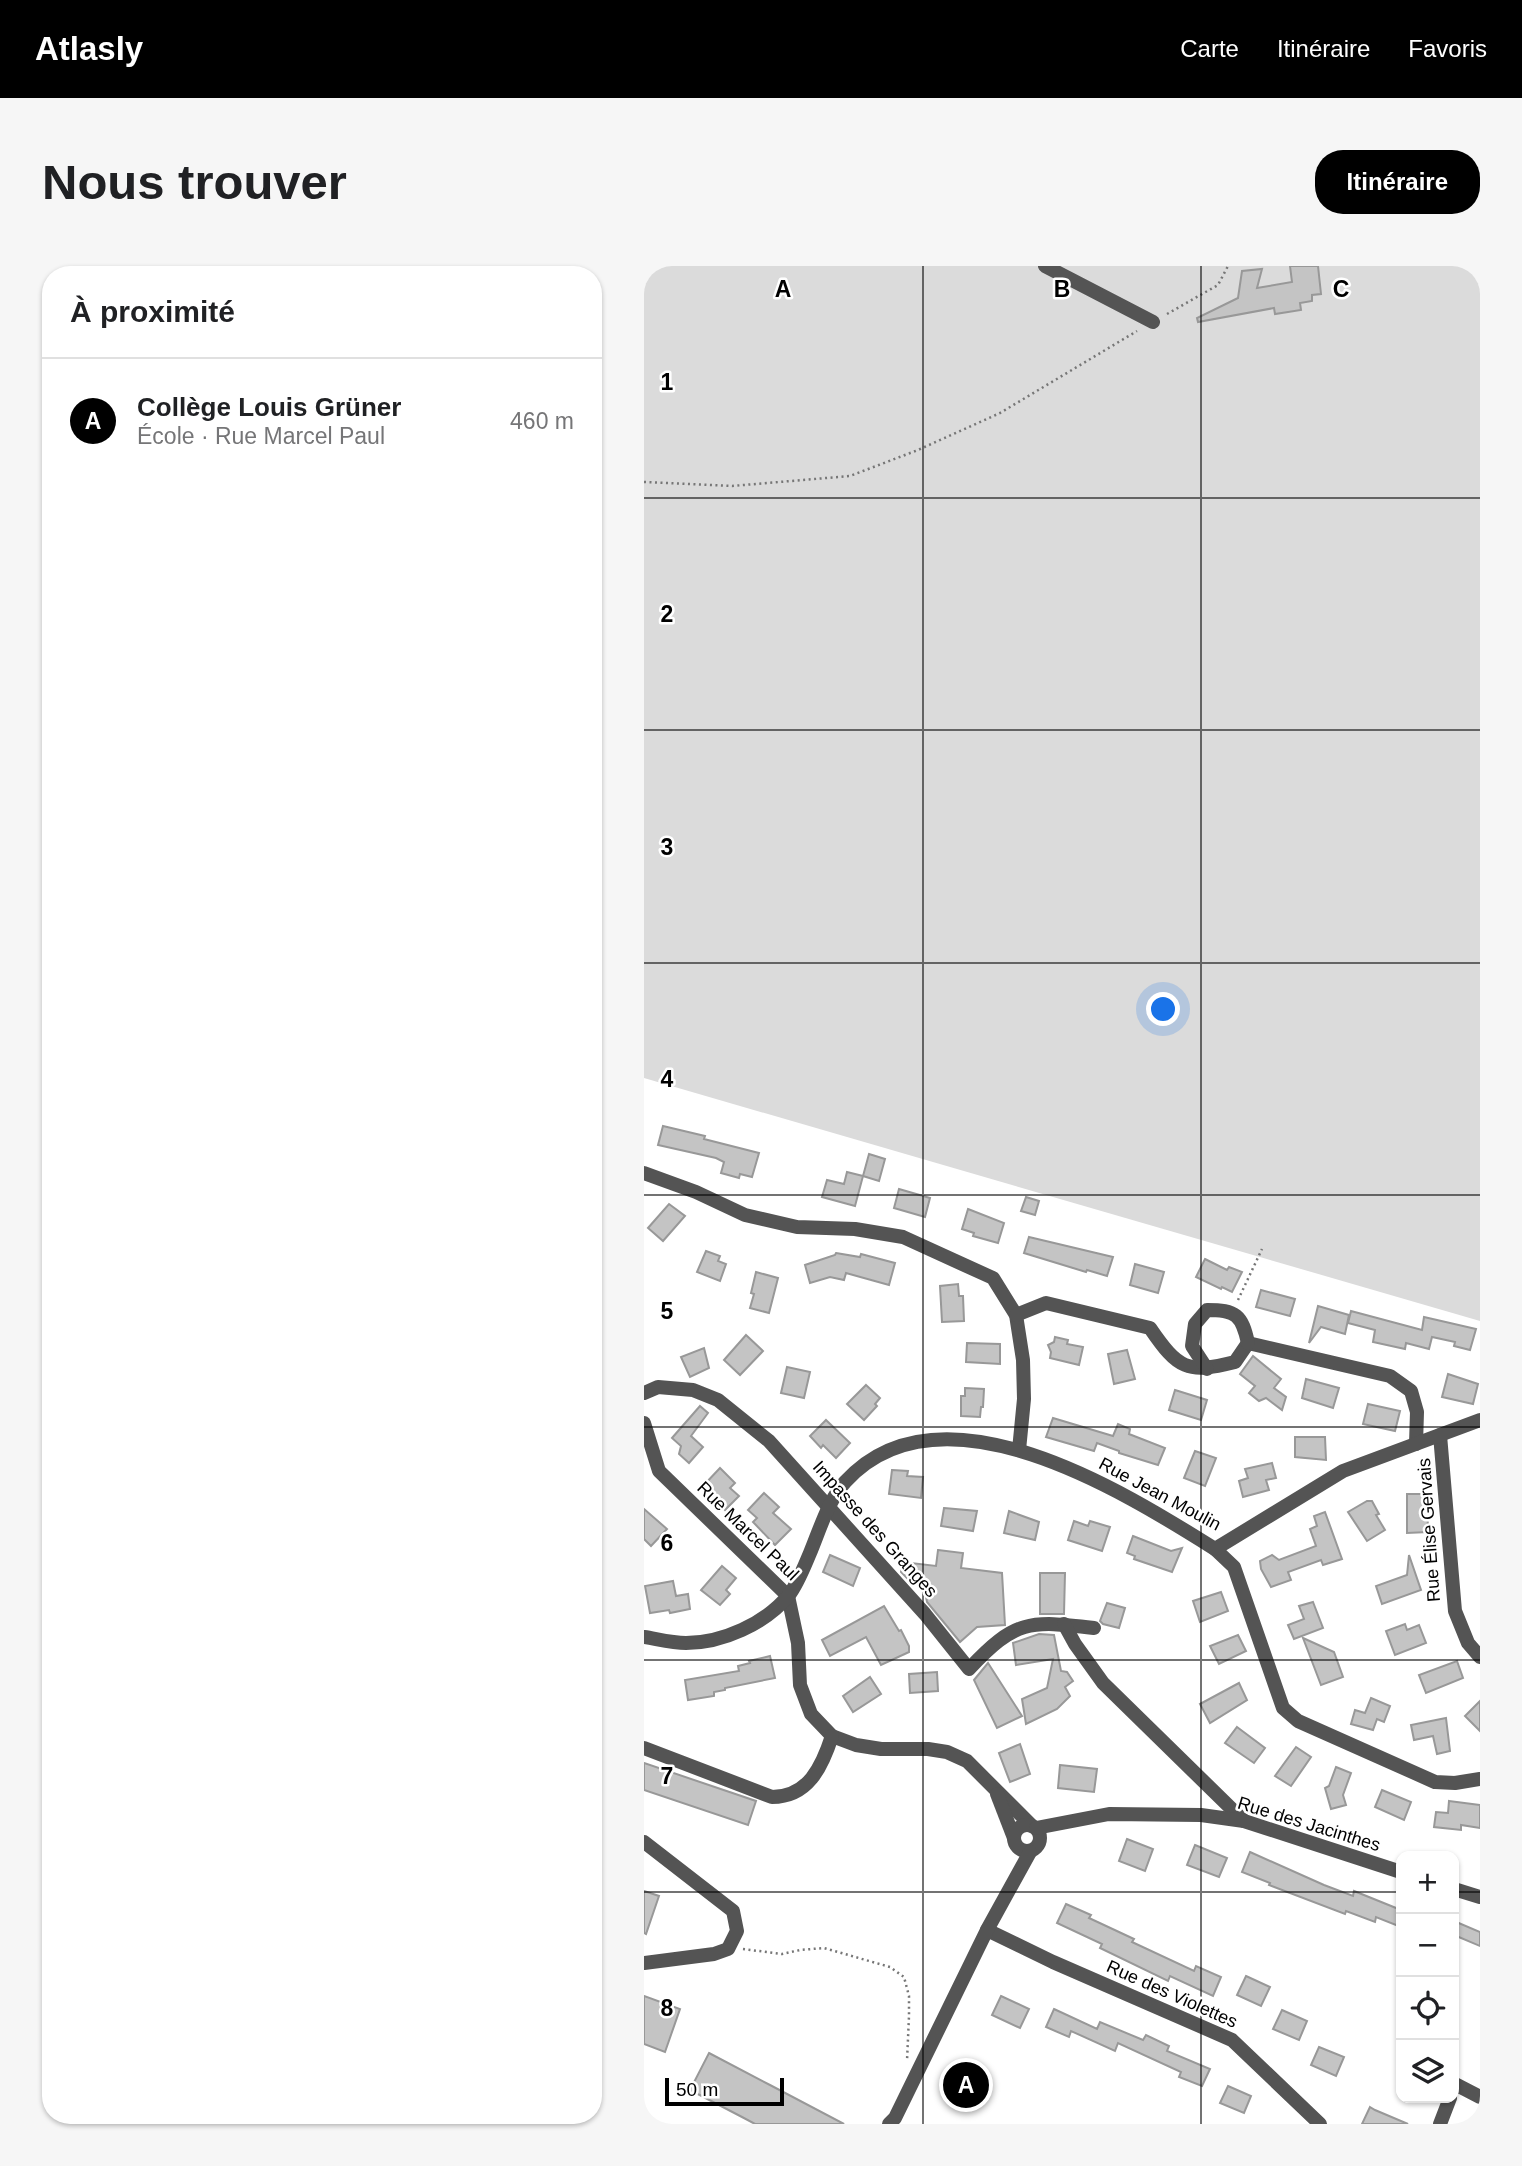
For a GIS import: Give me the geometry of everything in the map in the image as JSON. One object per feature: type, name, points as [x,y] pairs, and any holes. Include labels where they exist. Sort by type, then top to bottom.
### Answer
[{"type":"street","points":[[1045,266],[1153,322]]},
{"type":"street","points":[[644,1173],[696,1192],[745,1215],[797,1227],[855,1229],[903,1237],[993,1278],[1016,1315],[1023,1360],[1024,1399],[1019,1450]]},
{"type":"street","points":[[1016,1315],[1046,1303],[1150,1328],[1181,1366],[1207,1369],[1235,1362],[1248,1343],[1244,1327],[1236,1315],[1226,1310],[1207,1310],[1195,1324],[1192,1346],[1207,1369]]},
{"type":"street","points":[[1248,1343],[1390,1376],[1411,1391],[1417,1412],[1416,1444]]},
{"type":"street","name":"Impasse des Granges","points":[[644,1393],[658,1387],[681,1389],[718,1400],[769,1441],[925,1614],[969,1669],[990,1647],[1014,1629],[1049,1622],[1094,1628]]},
{"type":"street","name":"Rue Jean Moulin","points":[[644,1637],[685,1643],[728,1637],[767,1615],[788,1596],[799,1579],[829,1508],[844,1483],[872,1457],[917,1440],[964,1440],[1019,1450],[1101,1482],[1142,1503],[1215,1549],[1343,1471],[1480,1420]]},
{"type":"street","name":"Rue Marcel Paul","points":[[644,1423],[659,1471],[788,1596],[798,1643],[800,1685],[811,1714],[832,1736]]},
{"type":"street","name":"Rue Élise Gervais","points":[[1440,1435],[1455,1611],[1468,1643],[1480,1657]]},
{"type":"street","points":[[1215,1549],[1234,1567],[1283,1708],[1290,1715],[1435,1782],[1455,1783],[1480,1779]]},
{"type":"street","points":[[1064,1624],[1102,1683],[1244,1821]]},
{"type":"street","points":[[644,1748],[772,1797],[788,1797],[804,1788],[825,1756],[832,1736],[856,1745],[881,1749],[928,1749],[947,1752],[967,1761],[996,1793],[1028,1839]]},
{"type":"street","points":[[996,1793],[1028,1839]]},
{"type":"street","name":"Rue des Jacinthes","points":[[1028,1839],[1109,1814],[1201,1815],[1244,1821],[1396,1870]]},
{"type":"street","points":[[888,2124],[895,2118],[1013,1880],[1028,1839]]},
{"type":"street","points":[[644,1842],[733,1911],[737,1931],[728,1949],[714,1954],[644,1963]]},
{"type":"street","points":[[1459,1891],[1480,1898]]},
{"type":"street","name":"Rue des Violettes","points":[[987,1930],[1232,2040],[1320,2124]]},
{"type":"street","points":[[1459,2086],[1480,2097]]},
{"type":"street","points":[[1440,2124],[1448,2103]]},
{"type":"path","points":[[644,482],[732,486],[850,476],[918,450],[1000,413],[1218,285],[1228,266]]},
{"type":"path","points":[[1232,1313],[1262,1249]]},
{"type":"path","points":[[729,1946],[782,1954],[824,1948],[890,1967],[904,1978],[909,1996],[906,2059],[917,2073]]},
{"type":"shaded area","points":[[644,266],[1480,266],[1480,1321],[644,1078]]},
{"type":"building","points":[[1290,266],[1318,266],[1321,294],[1312,295],[1312,301],[1300,303],[1301,310],[1275,314],[1274,308],[1198,322],[1197,318],[1238,298],[1242,271],[1262,269],[1257,288],[1292,282]]},
{"type":"building","points":[[663,1126],[759,1153],[752,1177],[740,1174],[739,1178],[721,1173],[724,1162],[716,1158],[658,1145]]},
{"type":"building","points":[[869,1154],[885,1159],[879,1181],[863,1176]]},
{"type":"building","points":[[847,1172],[863,1176],[855,1206],[822,1197],[827,1180],[844,1184]]},
{"type":"building","points":[[899,1189],[930,1198],[925,1217],[894,1208]]},
{"type":"building","points":[[1026,1197],[1039,1201],[1035,1215],[1021,1211]]},
{"type":"building","points":[[669,1204],[685,1216],[663,1241],[648,1228]]},
{"type":"building","points":[[968,1209],[1004,1223],[998,1243],[973,1236],[974,1233],[962,1229]]},
{"type":"building","points":[[1029,1237],[1113,1257],[1107,1276],[1024,1253]]},
{"type":"building","points":[[706,1251],[720,1256],[718,1261],[726,1264],[720,1281],[697,1272]]},
{"type":"building","points":[[836,1253],[860,1257],[861,1254],[895,1263],[889,1285],[846,1273],[844,1280],[830,1277],[810,1283],[805,1265]]},
{"type":"building","points":[[1205,1259],[1227,1270],[1229,1267],[1242,1272],[1232,1292],[1196,1277]]},
{"type":"building","points":[[1135,1264],[1164,1272],[1158,1293],[1130,1285]]},
{"type":"building","points":[[756,1272],[778,1278],[769,1313],[750,1308]]},
{"type":"building","points":[[958,1284],[959,1296],[963,1296],[964,1321],[942,1322],[940,1286]]},
{"type":"building","points":[[1261,1290],[1295,1299],[1290,1316],[1256,1307]]},
{"type":"building","points":[[1318,1306],[1349,1315],[1345,1334],[1321,1327],[1309,1343]]},
{"type":"building","points":[[1351,1311],[1422,1330],[1424,1317],[1476,1329],[1470,1350],[1454,1346],[1455,1342],[1432,1337],[1429,1349],[1406,1343],[1405,1349],[1373,1342],[1375,1330],[1348,1323]]},
{"type":"building","points":[[746,1335],[763,1351],[740,1375],[724,1360]]},
{"type":"building","points":[[1055,1337],[1068,1340],[1067,1344],[1083,1347],[1079,1365],[1050,1358],[1048,1345],[1054,1342]]},
{"type":"building","points":[[967,1343],[1000,1344],[1000,1364],[966,1362]]},
{"type":"building","points":[[704,1348],[709,1368],[690,1377],[681,1357]]},
{"type":"building","points":[[1127,1350],[1135,1379],[1114,1384],[1108,1354]]},
{"type":"building","points":[[1253,1356],[1281,1379],[1274,1388],[1286,1397],[1282,1410],[1266,1398],[1259,1401],[1249,1393],[1255,1386],[1240,1374]]},
{"type":"building","points":[[787,1367],[810,1372],[804,1398],[781,1393]]},
{"type":"building","points":[[1448,1374],[1478,1384],[1473,1404],[1442,1397]]},
{"type":"building","points":[[1306,1379],[1339,1388],[1333,1408],[1302,1398]]},
{"type":"building","points":[[866,1385],[880,1398],[875,1404],[877,1406],[864,1420],[847,1404]]},
{"type":"building","points":[[965,1388],[984,1389],[980,1417],[961,1416],[961,1396],[965,1396]]},
{"type":"building","points":[[1175,1390],[1207,1400],[1201,1420],[1169,1410]]},
{"type":"building","points":[[1368,1404],[1400,1411],[1395,1431],[1363,1424]]},
{"type":"building","points":[[700,1406],[708,1413],[691,1436],[703,1447],[689,1463],[679,1454],[681,1446],[672,1438]]},
{"type":"building","points":[[1053,1418],[1113,1436],[1118,1424],[1130,1429],[1129,1434],[1165,1448],[1158,1465],[1097,1443],[1094,1451],[1046,1437]]},
{"type":"building","points":[[826,1420],[850,1443],[836,1458],[810,1436]]},
{"type":"building","points":[[1295,1437],[1325,1437],[1326,1460],[1295,1457]]},
{"type":"building","points":[[1195,1451],[1216,1458],[1205,1486],[1184,1478]]},
{"type":"building","points":[[1272,1463],[1276,1478],[1266,1480],[1269,1490],[1243,1497],[1239,1481],[1248,1478],[1245,1469]]},
{"type":"building","points":[[720,1468],[735,1483],[730,1488],[739,1496],[725,1510],[702,1487]]},
{"type":"building","points":[[892,1470],[908,1471],[907,1476],[923,1477],[921,1498],[889,1494]]},
{"type":"building","points":[[764,1493],[779,1507],[773,1513],[791,1529],[775,1545],[753,1522],[757,1518],[748,1510]]},
{"type":"building","points":[[1407,1494],[1427,1494],[1428,1532],[1407,1533]]},
{"type":"building","points":[[1372,1501],[1385,1530],[1367,1541],[1348,1512]]},
{"type":"building","points":[[944,1508],[977,1511],[973,1531],[941,1526]]},
{"type":"building","points":[[644,1509],[667,1529],[651,1546],[644,1539]]},
{"type":"building","points":[[1009,1511],[1039,1522],[1035,1540],[1004,1533]]},
{"type":"building","points":[[1325,1512],[1342,1559],[1323,1565],[1321,1560],[1288,1572],[1291,1580],[1271,1587],[1261,1569],[1260,1561],[1272,1555],[1279,1560],[1316,1546],[1310,1529],[1317,1526],[1314,1516]]},
{"type":"building","points":[[1074,1521],[1088,1526],[1090,1521],[1110,1527],[1102,1551],[1068,1540]]},
{"type":"building","points":[[1133,1536],[1171,1551],[1182,1548],[1172,1572],[1134,1559],[1135,1556],[1127,1553]]},
{"type":"building","points":[[938,1550],[963,1553],[961,1568],[1002,1573],[1005,1625],[977,1627],[960,1642],[927,1602],[923,1581],[908,1579],[901,1572],[903,1562],[936,1566]]},
{"type":"building","points":[[830,1555],[860,1568],[853,1586],[823,1572]]},
{"type":"building","points":[[1409,1555],[1421,1590],[1382,1604],[1376,1586],[1407,1575]]},
{"type":"building","points":[[722,1566],[736,1578],[726,1590],[730,1594],[720,1605],[701,1590]]},
{"type":"building","points":[[1040,1573],[1065,1573],[1064,1614],[1040,1614]]},
{"type":"building","points":[[673,1581],[676,1596],[688,1594],[690,1609],[650,1613],[645,1586]]},
{"type":"building","points":[[1221,1592],[1228,1611],[1200,1622],[1193,1601]]},
{"type":"building","points":[[1313,1602],[1323,1628],[1294,1639],[1288,1625],[1304,1619],[1299,1606]]},
{"type":"building","points":[[1107,1603],[1125,1608],[1119,1628],[1100,1621]]},
{"type":"building","points":[[884,1606],[899,1631],[901,1630],[909,1652],[881,1665],[866,1637],[830,1656],[822,1640]]},
{"type":"building","points":[[1405,1624],[1407,1630],[1419,1625],[1426,1643],[1395,1655],[1386,1631]]},
{"type":"building","points":[[1039,1634],[1054,1635],[1061,1671],[1067,1672],[1073,1681],[1065,1687],[1070,1696],[1057,1709],[1026,1724],[1022,1699],[1047,1688],[1053,1659],[1016,1665],[1013,1643]]},
{"type":"building","points":[[1238,1635],[1246,1651],[1219,1664],[1210,1646]]},
{"type":"building","points":[[1303,1638],[1334,1652],[1343,1677],[1321,1685]]},
{"type":"building","points":[[770,1656],[775,1678],[725,1688],[714,1692],[714,1696],[688,1700],[685,1680],[739,1671],[738,1666]]},
{"type":"building","points":[[1457,1661],[1463,1678],[1426,1693],[1419,1675]]},
{"type":"building","points":[[988,1663],[1022,1716],[997,1728],[974,1680]]},
{"type":"building","points":[[937,1672],[938,1691],[910,1693],[909,1674]]},
{"type":"building","points":[[870,1677],[881,1694],[853,1712],[843,1696]]},
{"type":"building","points":[[1239,1683],[1247,1700],[1210,1723],[1200,1704]]},
{"type":"building","points":[[1371,1698],[1390,1706],[1384,1722],[1377,1719],[1373,1730],[1351,1724],[1355,1710],[1365,1713]]},
{"type":"building","points":[[1480,1701],[1480,1731],[1465,1716]]},
{"type":"building","points":[[1446,1718],[1450,1751],[1437,1754],[1433,1736],[1414,1740],[1411,1725]]},
{"type":"building","points":[[1237,1727],[1265,1748],[1254,1763],[1225,1743]]},
{"type":"building","points":[[1020,1744],[1030,1774],[1010,1782],[999,1753]]},
{"type":"building","points":[[1296,1747],[1311,1757],[1291,1786],[1275,1776]]},
{"type":"building","points":[[644,1763],[756,1801],[748,1825],[644,1790]]},
{"type":"building","points":[[1060,1765],[1097,1769],[1094,1792],[1058,1788]]},
{"type":"building","points":[[1336,1767],[1351,1773],[1343,1795],[1346,1805],[1331,1809],[1325,1788],[1329,1786]]},
{"type":"building","points":[[1382,1790],[1411,1802],[1404,1820],[1375,1807]]},
{"type":"building","points":[[1449,1801],[1480,1805],[1480,1828],[1461,1825],[1461,1830],[1434,1827],[1436,1812],[1448,1813]]},
{"type":"building","points":[[1127,1839],[1153,1849],[1145,1871],[1119,1861]]},
{"type":"building","points":[[1195,1845],[1227,1858],[1219,1877],[1187,1865]]},
{"type":"building","points":[[1250,1852],[1324,1885],[1353,1896],[1354,1891],[1396,1908],[1396,1925],[1376,1917],[1375,1922],[1346,1911],[1345,1914],[1242,1872]]},
{"type":"building","points":[[644,1891],[659,1896],[646,1934],[644,1933]]},
{"type":"building","points":[[1066,1904],[1134,1939],[1132,1942],[1194,1971],[1196,1966],[1221,1977],[1213,1996],[1170,1976],[1168,1981],[1100,1948],[1102,1944],[1057,1923]]},
{"type":"building","points":[[1459,1923],[1480,1932],[1480,1946],[1459,1937]]},
{"type":"building","points":[[1246,1976],[1270,1987],[1261,2006],[1237,1995]]},
{"type":"building","points":[[644,1996],[680,2009],[665,2052],[644,2044]]},
{"type":"building","points":[[1001,1996],[1029,2009],[1020,2028],[992,2015]]},
{"type":"building","points":[[1054,2009],[1097,2029],[1100,2022],[1143,2040],[1146,2035],[1169,2046],[1167,2051],[1210,2069],[1202,2086],[1179,2077],[1181,2072],[1118,2043],[1115,2051],[1071,2031],[1069,2037],[1046,2027]]},
{"type":"building","points":[[1282,2010],[1307,2021],[1299,2040],[1273,2029]]},
{"type":"building","points":[[1319,2047],[1344,2057],[1336,2076],[1311,2065]]},
{"type":"building","points":[[709,2053],[844,2124],[755,2124],[690,2090]]},
{"type":"building","points":[[1228,2086],[1251,2096],[1244,2113],[1220,2103]]},
{"type":"building","points":[[1370,2107],[1375,2110],[1408,2124],[1362,2124]]},
{"type":"place","name":"Collège Louis Grüner","points":[[966,2085]]}]
